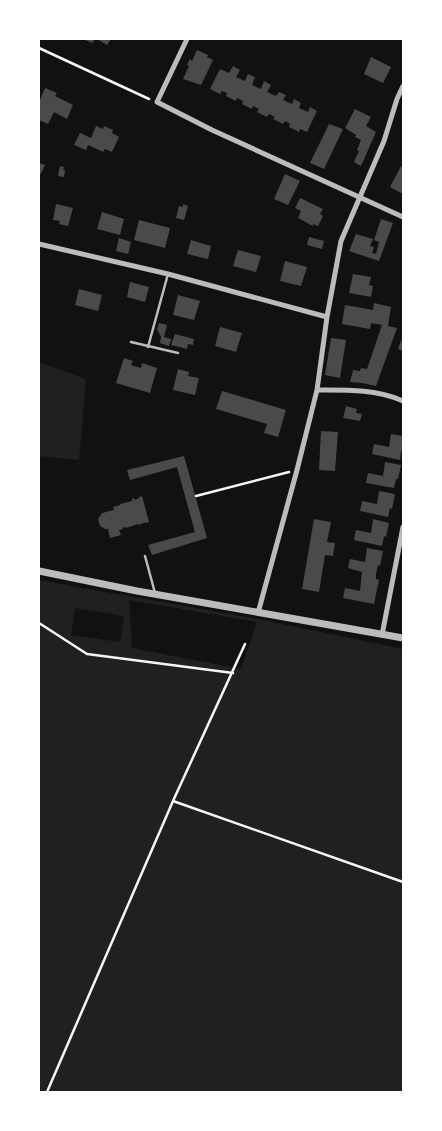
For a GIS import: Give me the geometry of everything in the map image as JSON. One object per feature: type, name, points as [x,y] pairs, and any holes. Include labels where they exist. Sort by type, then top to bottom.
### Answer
[{"type":"street","points":[[187,39],[157,102],[212,130],[403,217]]},
{"type":"street","points":[[258,613],[317,390],[327,317],[341,241],[384,141],[403,86]]},
{"type":"street","points":[[39,244],[168,274],[327,317]]},
{"type":"street","points":[[317,390],[357,390],[403,401]]},
{"type":"street","points":[[382,635],[403,527]]},
{"type":"street","points":[[39,571],[258,613],[403,638]]},
{"type":"lane","points":[[148,347],[168,274]]},
{"type":"lane","points":[[131,342],[178,353]]},
{"type":"lane","points":[[145,556],[155,594]]},
{"type":"path","points":[[39,48],[157,102]]},
{"type":"path","points":[[196,496],[297,470]]},
{"type":"path","points":[[39,623],[87,654],[233,673]]},
{"type":"path","points":[[47,1092],[173,801],[245,644]]},
{"type":"path","points":[[173,801],[403,882]]},
{"type":"shaded area","points":[[39,362],[86,379],[79,460],[39,456]]},
{"type":"shaded area","points":[[39,580],[268,621],[403,649],[403,1092],[39,1092]],"holes":[[[129,600],[257,622],[241,669],[132,648]],[[75,608],[124,616],[120,642],[71,635]]]},
{"type":"building","points":[[83,39],[95,39],[92,43]]},
{"type":"building","points":[[97,39],[111,39],[107,45]]},
{"type":"building","points":[[197,50],[208,55],[207,57],[213,60],[201,85],[183,79],[189,66],[187,65],[190,59],[192,61]]},
{"type":"building","points":[[371,57],[391,67],[383,83],[364,74]]},
{"type":"building","points":[[233,66],[240,70],[236,77],[245,81],[248,74],[255,77],[252,85],[261,89],[264,81],[271,85],[267,92],[276,96],[279,92],[286,95],[283,100],[292,104],[294,99],[301,103],[299,108],[308,112],[310,107],[317,111],[307,132],[300,129],[299,132],[289,127],[290,124],[285,121],[283,124],[273,119],[275,117],[269,114],[267,117],[257,112],[259,109],[253,106],[252,109],[242,104],[243,101],[237,98],[236,101],[226,96],[227,93],[222,91],[220,94],[210,89],[220,69],[229,73]]},
{"type":"building","points":[[45,88],[57,93],[55,96],[73,105],[67,119],[54,112],[48,124],[39,120],[39,102]]},
{"type":"building","points":[[355,109],[371,117],[366,126],[376,132],[361,166],[354,162],[361,140],[345,128]]},
{"type":"building","points":[[329,124],[343,129],[324,169],[310,163]]},
{"type":"building","points":[[96,126],[103,129],[104,126],[113,130],[112,133],[119,137],[112,152],[105,149],[103,152],[88,145],[86,150],[74,145],[80,133],[91,138]]},
{"type":"building","points":[[39,163],[45,165],[41,174],[39,173]]},
{"type":"building","points":[[60,166],[64,167],[64,177],[58,176]]},
{"type":"building","points":[[401,166],[403,167],[403,194],[390,187]]},
{"type":"building","points":[[285,174],[300,181],[288,205],[274,199]]},
{"type":"building","points":[[300,198],[323,209],[320,214],[323,216],[318,226],[313,224],[313,226],[298,218],[301,211],[295,208]]},
{"type":"building","points":[[56,204],[73,208],[68,226],[59,224],[60,221],[53,220]]},
{"type":"building","points":[[183,204],[188,206],[184,220],[176,218],[179,206],[183,207]]},
{"type":"building","points":[[102,212],[124,219],[120,235],[97,229]]},
{"type":"building","points":[[381,219],[393,223],[379,261],[349,251],[356,234],[373,239],[370,246],[374,247],[372,253],[376,254],[379,242],[374,240]]},
{"type":"building","points":[[139,220],[170,228],[165,248],[134,240]]},
{"type":"building","points":[[309,237],[324,241],[322,249],[307,245]]},
{"type":"building","points":[[119,238],[131,242],[128,254],[116,251]]},
{"type":"building","points":[[191,240],[211,246],[208,259],[187,254]]},
{"type":"building","points":[[238,250],[261,256],[256,272],[233,266]]},
{"type":"building","points":[[285,261],[307,267],[301,286],[280,281]]},
{"type":"building","points":[[353,274],[371,277],[369,285],[373,286],[371,297],[349,293]]},
{"type":"building","points":[[130,282],[149,287],[145,302],[127,297]]},
{"type":"building","points":[[79,289],[102,295],[98,311],[75,305]]},
{"type":"building","points":[[178,295],[200,301],[194,320],[173,315]]},
{"type":"building","points":[[374,303],[391,307],[388,326],[397,328],[376,386],[350,382],[353,370],[367,369],[382,325],[371,323],[370,329],[342,324],[345,305],[373,310]]},
{"type":"building","points":[[159,323],[167,325],[164,337],[171,339],[169,346],[160,343],[161,337],[157,329]]},
{"type":"building","points":[[220,327],[242,333],[236,352],[215,346]]},
{"type":"building","points":[[175,334],[194,339],[193,345],[188,344],[187,349],[171,345]]},
{"type":"building","points":[[403,336],[403,351],[398,349]]},
{"type":"building","points":[[331,338],[346,340],[340,378],[325,375]]},
{"type":"building","points":[[124,358],[133,361],[131,365],[141,368],[142,363],[157,368],[150,393],[116,383]]},
{"type":"building","points":[[178,369],[189,372],[188,376],[199,378],[195,395],[173,390]]},
{"type":"building","points":[[222,391],[286,410],[278,437],[264,433],[267,424],[216,409]]},
{"type":"building","points":[[346,406],[357,409],[356,413],[362,414],[360,421],[343,418]]},
{"type":"building","points":[[321,431],[338,432],[335,471],[319,470]]},
{"type":"building","points":[[391,434],[403,436],[403,451],[401,451],[400,460],[372,454],[374,444],[389,447]]},
{"type":"building","points":[[184,456],[207,538],[152,555],[148,545],[195,532],[177,467],[130,480],[127,470]]},
{"type":"building","points":[[385,462],[401,465],[394,488],[366,483],[368,473],[383,476]]},
{"type":"building","points":[[379,491],[395,494],[388,517],[360,511],[362,501],[377,504]]},
{"type":"building","points":[[142,496],[149,522],[122,528],[119,530],[121,535],[110,538],[108,529],[100,526],[98,519],[102,513],[114,510],[113,507]]},
{"type":"building","points":[[314,519],[331,522],[327,542],[335,543],[333,556],[325,555],[319,592],[302,589]]},
{"type":"building","points":[[373,519],[389,523],[382,546],[354,540],[356,530],[371,533]]},
{"type":"building","points":[[367,548],[383,551],[376,574],[376,579],[379,580],[374,604],[343,598],[345,588],[360,591],[362,572],[348,568],[350,559],[365,562]]}]
